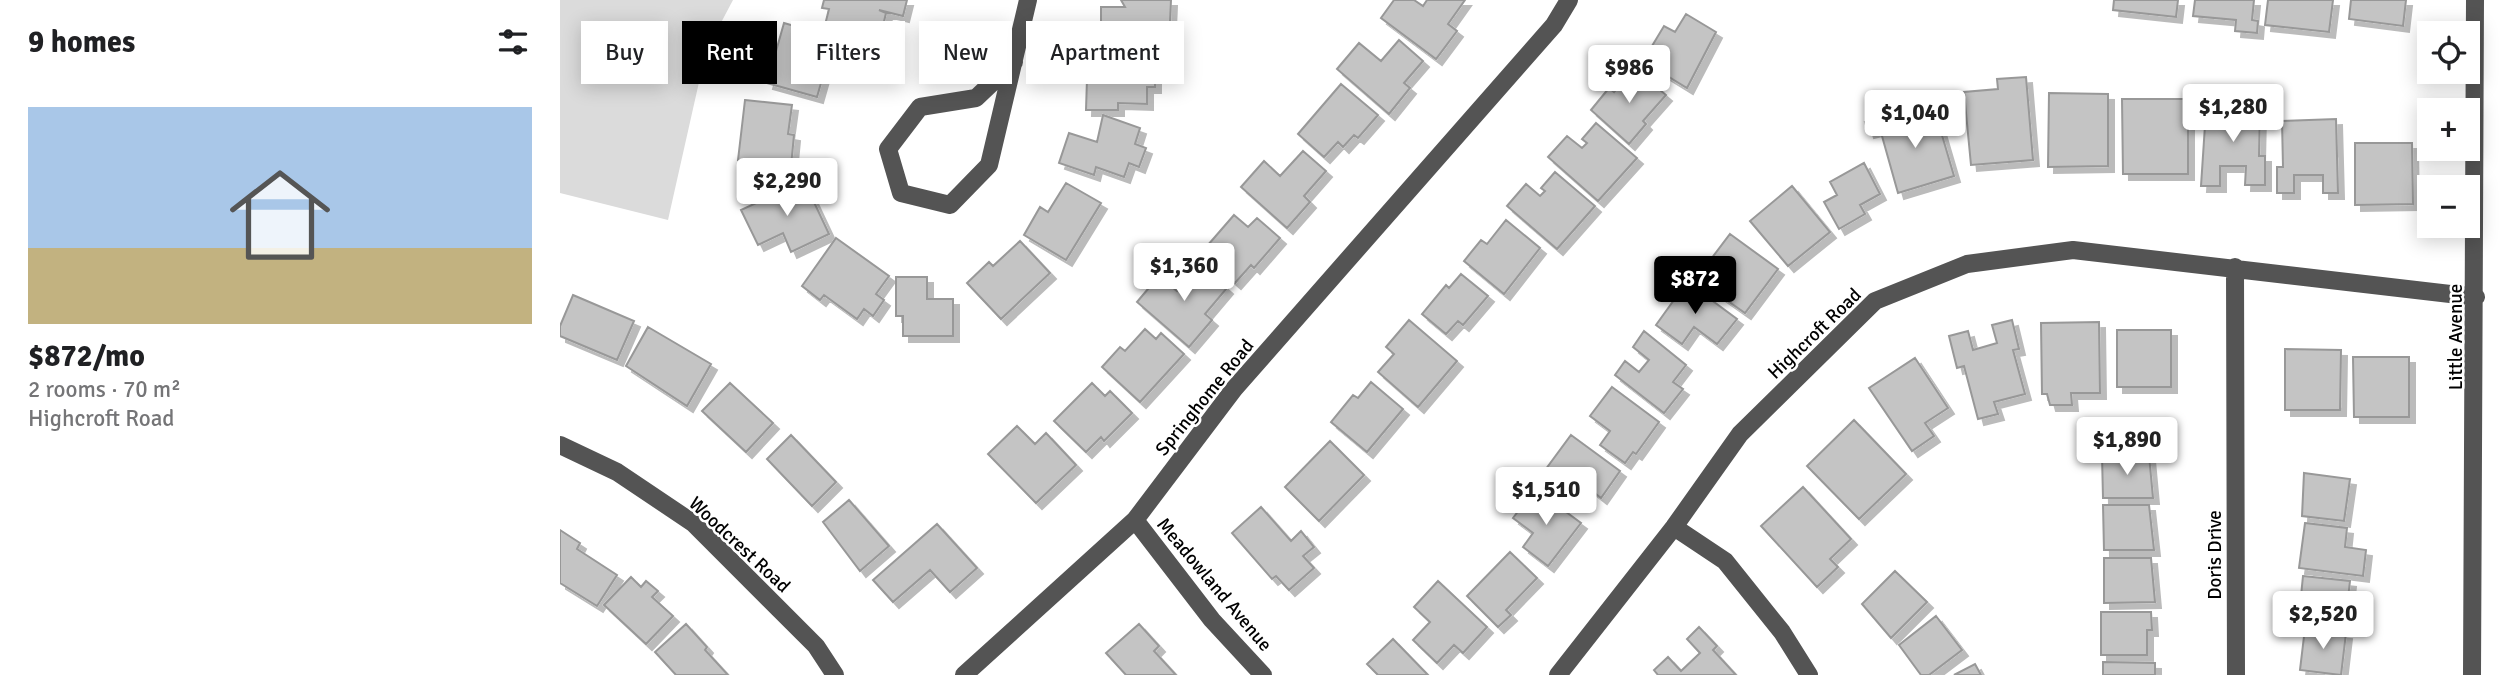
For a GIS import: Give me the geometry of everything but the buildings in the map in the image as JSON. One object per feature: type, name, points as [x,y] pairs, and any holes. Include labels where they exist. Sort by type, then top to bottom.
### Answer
[{"type":"street","points":[[1014,62],[976,98],[920,107],[888,149],[901,193],[950,205],[989,164],[1014,62],[1028,0]]},
{"type":"street","name":"Springhome Road","points":[[964,675],[1135,520],[1234,389],[1554,25],[1569,0]]},
{"type":"street","name":"Little Avenue","points":[[2472,675],[2476,297],[2475,0]]},
{"type":"street","name":"Highcroft Road","points":[[1558,675],[1674,527],[1740,433],[1875,301],[1967,264],[2073,250],[2476,297]]},
{"type":"street","name":"Doris Drive","points":[[2235,267],[2236,675]]},
{"type":"street","name":"Woodcrest Road","points":[[560,445],[617,471],[693,523],[816,646],[835,675]]},
{"type":"street","name":"Meadowland Avenue","points":[[1135,520],[1212,620],[1263,675]]},
{"type":"street","points":[[1674,527],[1725,561],[1782,632],[1809,675]]},
{"type":"shaded area","points":[[560,0],[733,0],[722,21],[682,21],[682,84],[699,84],[668,220],[560,193]]}]
